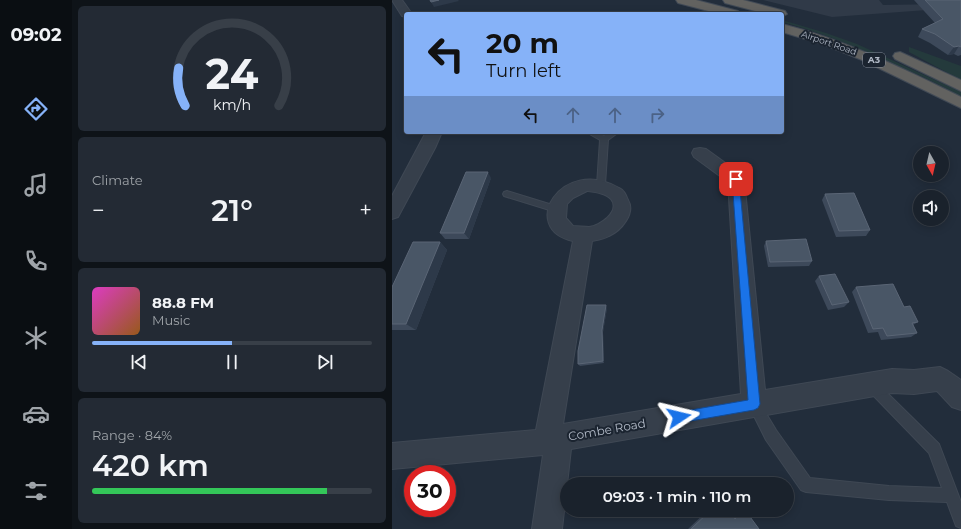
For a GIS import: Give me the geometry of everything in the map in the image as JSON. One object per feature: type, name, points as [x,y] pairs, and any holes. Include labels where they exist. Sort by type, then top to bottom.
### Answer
[{"type":"highway","points":[[682,0],[727,12]]},
{"type":"highway","name":"Airport Road","points":[[729,0],[774,12]]},
{"type":"highway","name":"Airport Road","points":[[784,15],[796,18]]},
{"type":"highway","name":"Airport Road","points":[[784,29],[830,42],[868,57],[961,103]]},
{"type":"highway","name":"A3","points":[[888,51],[961,86]]},
{"type":"street","points":[[397,0],[405,12]]},
{"type":"street","points":[[392,212],[433,134]]},
{"type":"street","points":[[700,153],[736,179],[754,404]]},
{"type":"street","points":[[601,185],[614,191],[622,200],[622,213],[614,225],[600,233],[583,236],[567,232],[558,222],[556,209],[562,198],[572,190],[586,186],[601,185]]},
{"type":"street","points":[[547,529],[553,440],[583,236]]},
{"type":"street","name":"Combe Road","points":[[392,456],[553,440],[892,381],[914,382],[940,379],[950,386],[961,398]]},
{"type":"lane","points":[[594,134],[604,139]]},
{"type":"lane","points":[[604,139],[612,134]]},
{"type":"lane","points":[[601,185],[604,139]]},
{"type":"lane","points":[[507,194],[556,209]]},
{"type":"lane","points":[[871,385],[934,449],[961,521]]},
{"type":"lane","points":[[754,404],[771,435],[806,485],[889,493],[951,495]]},
{"type":"shaded area","points":[[763,0],[879,0],[883,5],[947,4],[954,8],[832,17]]},
{"type":"green space","points":[[784,21],[857,44],[961,92],[961,97],[931,81],[871,54],[827,36],[784,23]]},
{"type":"green space","points":[[909,47],[961,66],[961,80],[909,52]]},
{"type":"building","points":[[925,0],[961,0],[961,47],[954,47],[935,34],[922,29],[943,19]]},
{"type":"building","points":[[466,172],[488,172],[464,233],[440,233]]},
{"type":"building","points":[[854,193],[870,230],[839,231],[825,194]]},
{"type":"building","points":[[806,239],[812,261],[770,262],[766,241]]},
{"type":"building","points":[[413,242],[440,242],[406,324],[392,324],[392,287]]},
{"type":"building","points":[[835,274],[849,302],[832,305],[819,276]]},
{"type":"building","points":[[893,284],[904,307],[910,306],[918,322],[912,323],[917,333],[887,336],[883,328],[873,329],[856,287]]},
{"type":"building","points":[[587,305],[606,305],[602,330],[603,361],[578,364],[578,351]]},
{"type":"building","points":[[704,517],[733,517],[735,519],[737,517],[750,517],[759,529],[691,529]]},
{"type":"route","points":[[679,417],[754,404],[736,179]]}]
